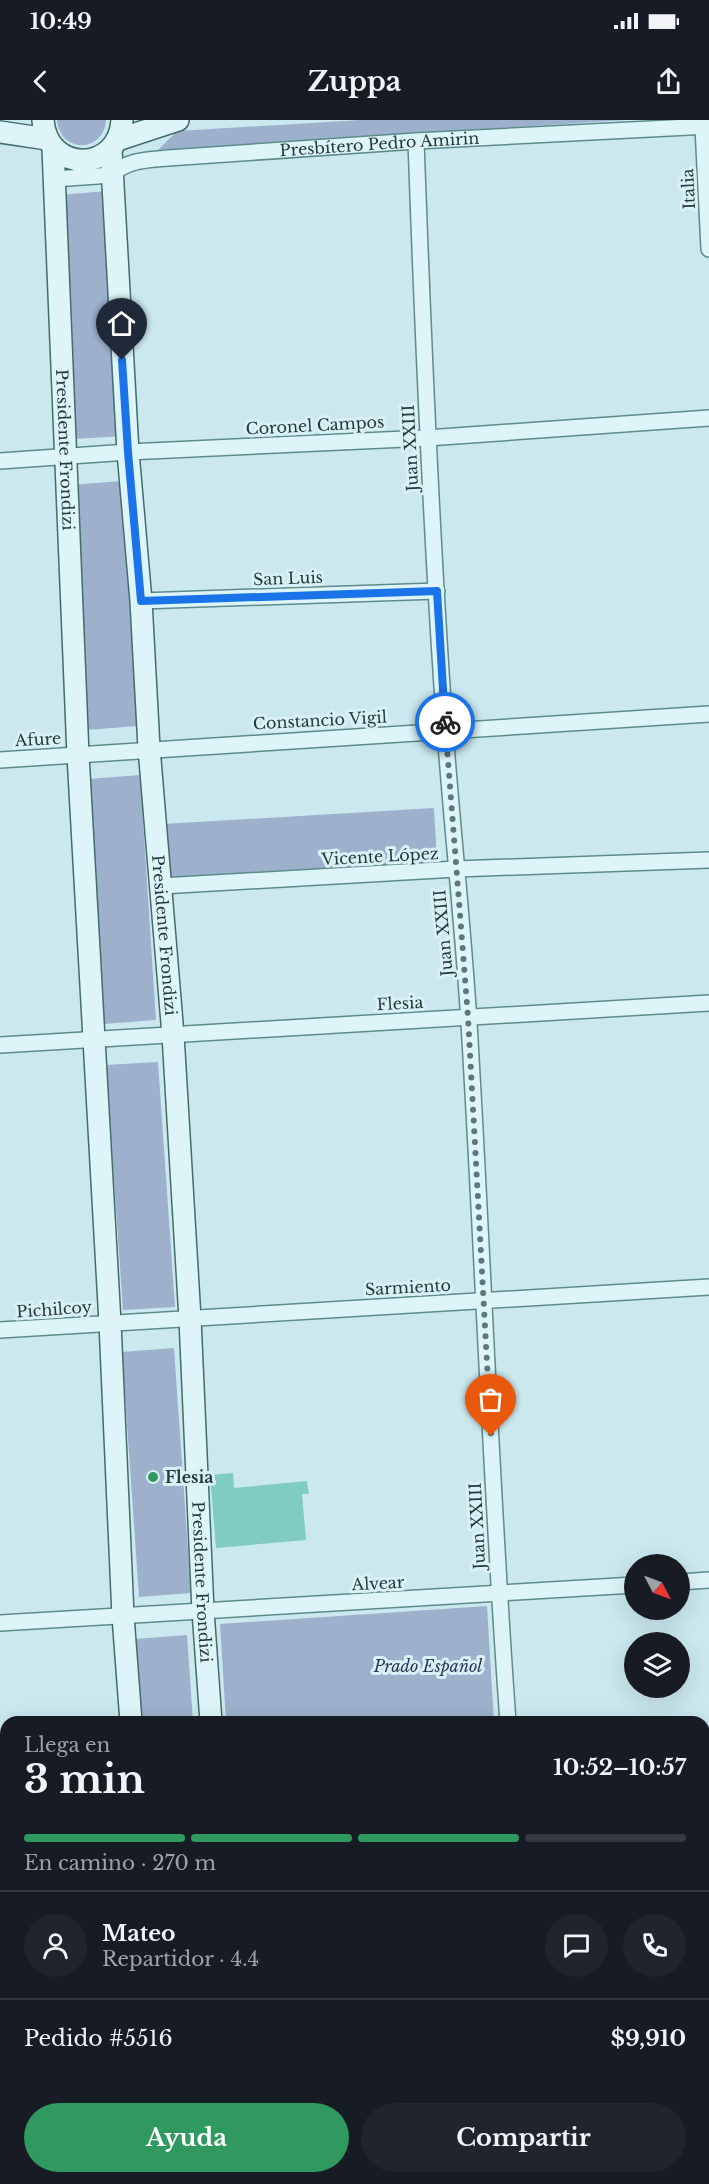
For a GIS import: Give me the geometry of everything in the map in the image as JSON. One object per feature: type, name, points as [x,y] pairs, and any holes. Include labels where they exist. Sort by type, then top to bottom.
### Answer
[{"type":"main road","points":[[0,132],[47,136],[71,159],[81,161],[102,155],[116,136],[178,120]]},
{"type":"main road","name":"Presidente Frondizi","points":[[47,136],[54,179],[78,755],[110,1323],[123,1616],[131,1716]]},
{"type":"main road","name":"Presidente Frondizi","points":[[116,136],[112,175],[128,452],[173,1035],[211,1716]]},
{"type":"street","name":"Presbítero Pedro Amirin","points":[[54,179],[112,175],[120,167],[135,162],[416,141],[706,127]]},
{"type":"street","name":"Italia","points":[[706,127],[709,249]]},
{"type":"street","name":"Juan XXIII","points":[[416,141],[427,438],[445,731],[468,1017],[507,1716]]},
{"type":"street","name":"Coronel Campos","points":[[0,461],[128,452],[427,438],[709,418]]},
{"type":"street","name":"San Luis","points":[[141,601],[437,591]]},
{"type":"street","name":"Constancio Vigil","points":[[78,755],[150,748],[709,714]]},
{"type":"street","name":"Afure","points":[[0,760],[78,755]]},
{"type":"street","name":"Vicente López","points":[[161,886],[456,869],[709,860]]},
{"type":"street","name":"Flesia","points":[[0,1045],[709,1003]]},
{"type":"street","name":"Sarmiento","points":[[110,1323],[709,1287]]},
{"type":"street","name":"Pichilcoy","points":[[0,1330],[110,1323]]},
{"type":"street","points":[[690,1581],[709,1580]]},
{"type":"street","name":"Alvear","points":[[0,1623],[624,1586]]},
{"type":"green space","points":[[57,120],[106,120],[98,139],[82,145],[73,144],[66,139],[60,131]]},
{"type":"green space","points":[[361,120],[627,120],[158,150],[177,131]]},
{"type":"green space","points":[[109,191],[125,436],[73,439],[57,195]]},
{"type":"green space","points":[[122,481],[138,726],[86,730],[70,485]]},
{"type":"green space","points":[[140,775],[156,1020],[104,1024],[88,779]]},
{"type":"green space","points":[[434,808],[437,862],[166,879],[163,824]]},
{"type":"green space","points":[[158,1062],[175,1307],[123,1310],[106,1065]]},
{"type":"green space","points":[[174,1348],[191,1593],[139,1597],[122,1352]]},
{"type":"green space","name":"Prado Español","points":[[487,1606],[494,1716],[226,1716],[220,1624]]},
{"type":"green space","points":[[187,1635],[193,1716],[141,1716],[135,1639]]},
{"type":"building","points":[[233,1473],[234,1488],[307,1481],[309,1494],[302,1494],[306,1540],[216,1548],[210,1475]]},
{"type":"way so far","points":[[445,722],[468,1017],[491,1436]]},
{"type":"place","name":"Flesia","points":[[153,1477]]},
{"type":"route","points":[[122,360],[141,601],[437,591],[445,722]]}]
